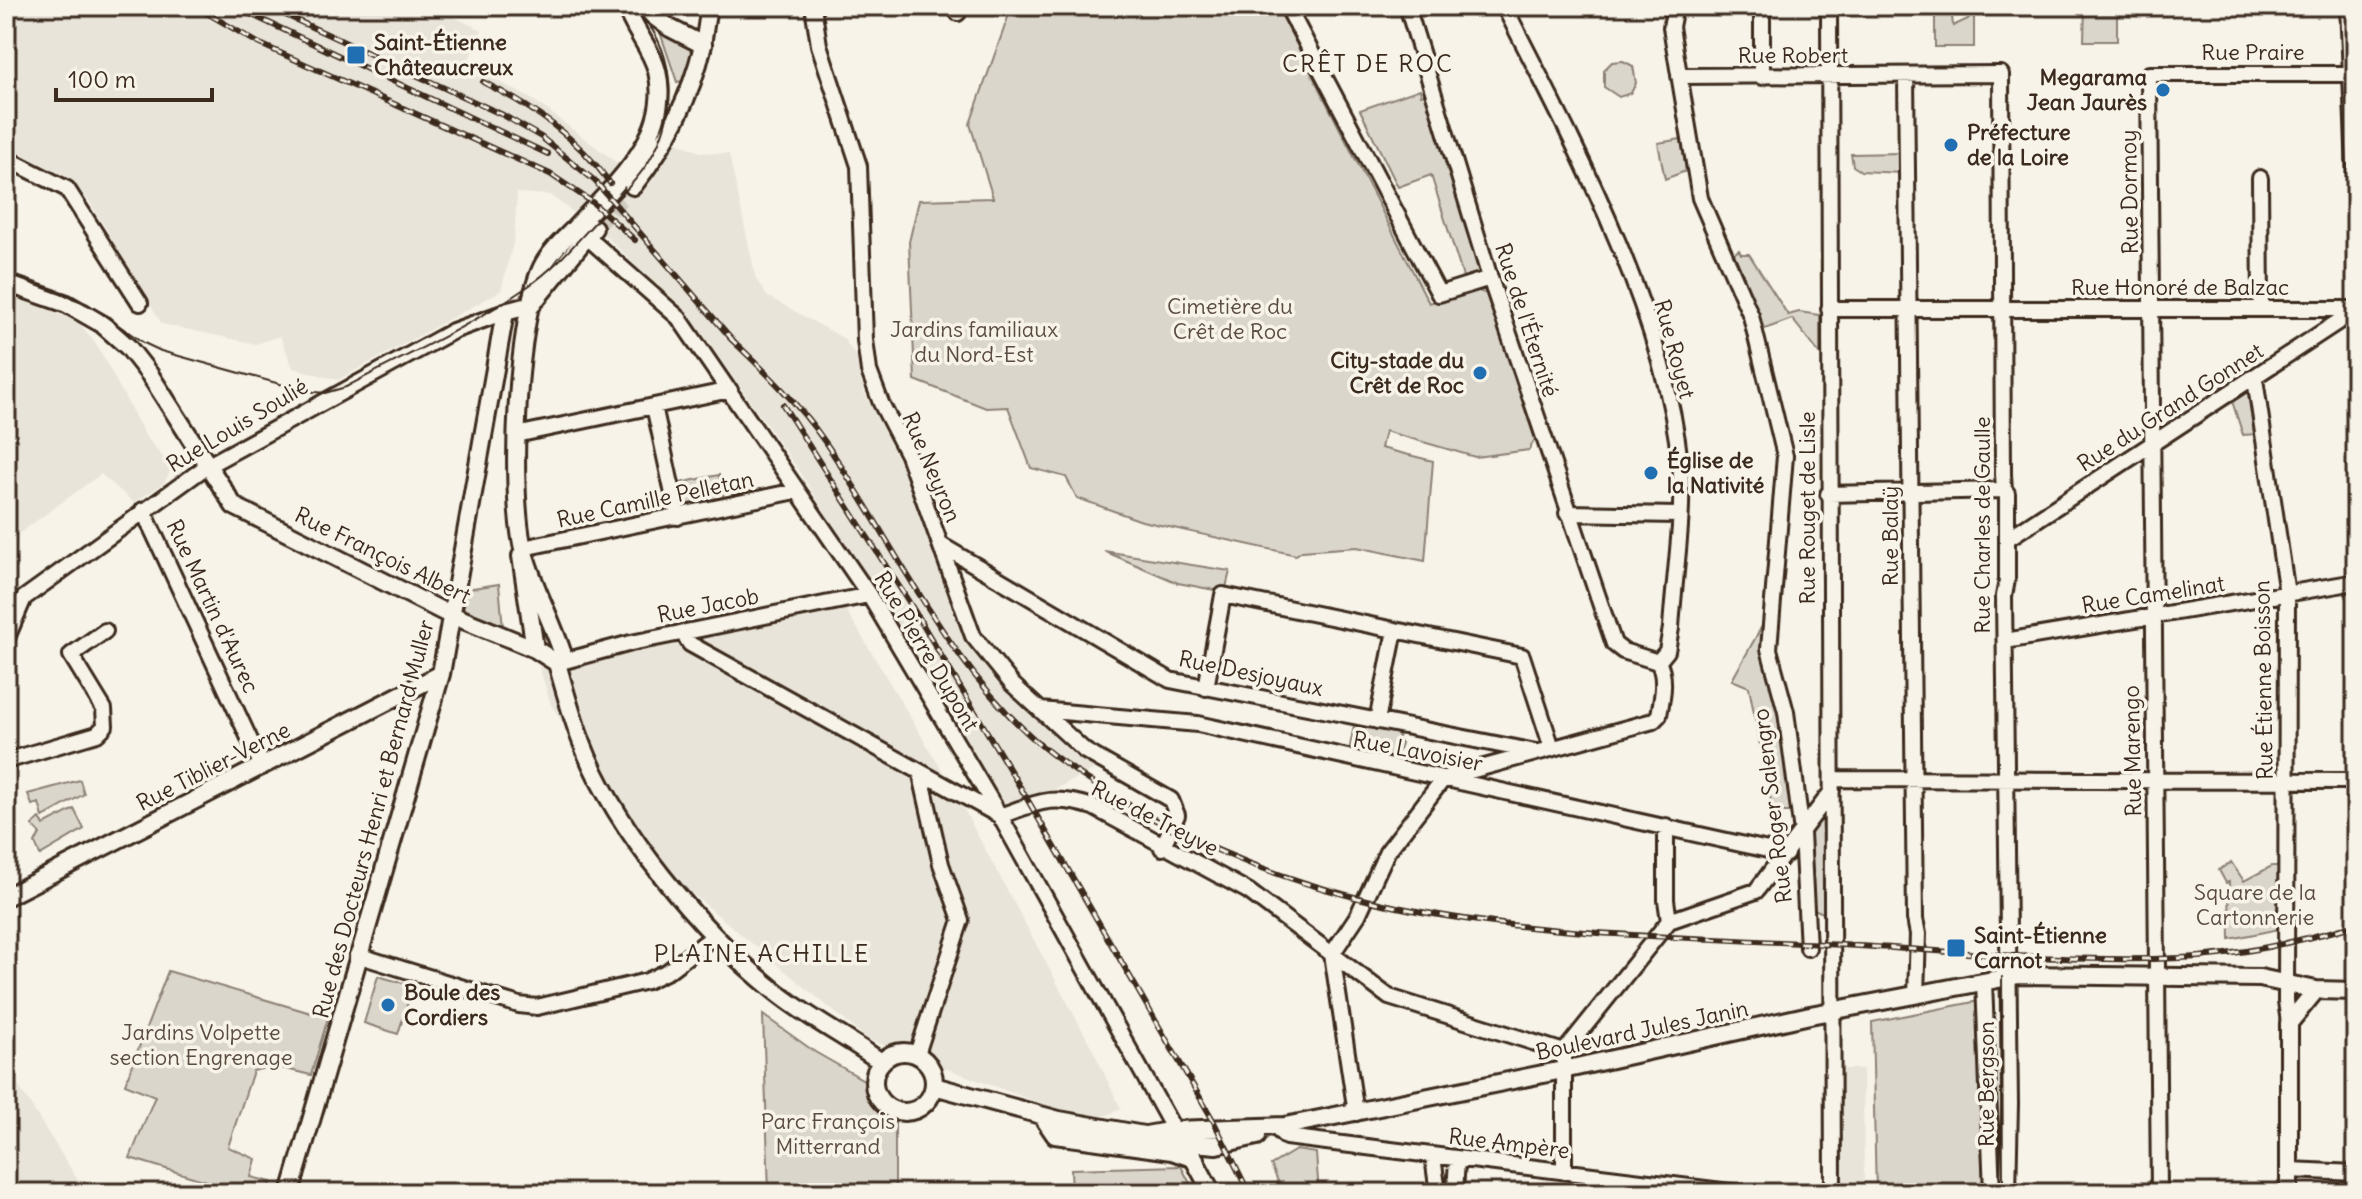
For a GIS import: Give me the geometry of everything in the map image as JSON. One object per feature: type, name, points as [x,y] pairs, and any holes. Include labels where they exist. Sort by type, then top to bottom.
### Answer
[{"type":"main road","points":[[535,649],[521,561],[523,548],[516,435],[532,305],[626,181],[663,144],[691,84],[703,45],[631,10]]},
{"type":"main road","points":[[626,181],[645,144],[659,104],[653,58],[631,10]]},
{"type":"main road","name":"Rue François Albert","points":[[6,283],[67,304],[118,338],[150,375],[234,506],[452,616],[535,649],[557,663]]},
{"type":"main road","name":"Rue Louis Soulié","points":[[505,312],[532,305]]},
{"type":"main road","name":"Rue des Docteurs Henri et Bernard Muller","points":[[290,1193],[442,667],[505,312]]},
{"type":"main road","points":[[523,548],[562,652],[557,663],[580,740],[605,791],[670,886],[714,936],[775,992],[881,1062]]},
{"type":"main road","points":[[442,667],[461,637],[482,628]]},
{"type":"main road","name":"Rue Tiblier-Verne","points":[[6,897],[262,766],[442,667]]},
{"type":"main road","name":"Boulevard Jules Janin","points":[[934,1086],[1042,1116],[1187,1144],[1216,1145],[1281,1128],[2008,976],[2260,978],[2316,990],[2356,991]]},
{"type":"main road","points":[[2289,1193],[2289,1023],[2316,990]]},
{"type":"main road","points":[[897,1052],[917,1054],[931,1067],[934,1086],[923,1106],[905,1112],[895,1111],[886,1106],[875,1090],[876,1071],[881,1062],[897,1052]]},
{"type":"main road","points":[[1042,1116],[1055,1135],[1172,1151],[1187,1144],[1208,1186]]},
{"type":"main road","name":"Boulevard Jules Janin","points":[[1187,1144],[1234,1130],[1281,1128]]},
{"type":"main road","name":"Boulevard Jules Janin","points":[[1187,1144],[1234,1130]]},
{"type":"main road","points":[[1208,1186],[1216,1145]]},
{"type":"street","points":[[613,6],[631,10]]},
{"type":"street","points":[[703,45],[709,6]]},
{"type":"street","name":"Rue Neyron","points":[[813,6],[819,45],[859,166],[869,371],[881,403],[908,455],[973,636],[1012,684],[1085,751],[1171,800],[1177,815],[1162,848]]},
{"type":"street","points":[[1287,6],[1439,294],[1490,278]]},
{"type":"street","name":"Rue de l'Éternité","points":[[1407,6],[1490,278],[1567,513],[1614,644],[1623,651],[1658,662]]},
{"type":"street","name":"Rue Royet","points":[[1504,6],[1583,163],[1651,328],[1680,465],[1669,642],[1664,657],[1658,662],[1663,677],[1660,713],[1651,721],[1552,748]]},
{"type":"street","points":[[1762,6],[1762,77]]},
{"type":"street","name":"Rue Rouget de Lisle","points":[[1829,6],[1828,494],[1833,1193]]},
{"type":"street","points":[[2348,6],[2354,74],[2356,190]]},
{"type":"street","name":"Rue Roger Salengro","points":[[1672,7],[1671,27],[1700,198],[1751,316],[1785,456],[1769,649],[1786,712],[1802,833],[1808,948]]},
{"type":"street","name":"Rue Robert","points":[[1679,76],[2001,74]]},
{"type":"street","name":"Rue Charles de Gaulle","points":[[2001,74],[2004,490],[2007,493],[2001,780],[2008,976]]},
{"type":"street","name":"Rue Praire","points":[[2149,74],[2354,74]]},
{"type":"street","name":"Rue Dormoy","points":[[2149,74],[2153,309]]},
{"type":"street","name":"Rue Balaÿ","points":[[1906,76],[1913,779],[1915,919],[1918,934],[1916,995]]},
{"type":"street","points":[[6,158],[67,189],[140,303]]},
{"type":"street","points":[[2260,178],[2261,309]]},
{"type":"street","name":"Rue Pierre Dupont","points":[[588,228],[679,318],[869,595],[1000,816],[1187,1144]]},
{"type":"street","name":"Rue Honoré de Balzac","points":[[1829,309],[2356,310]]},
{"type":"street","name":"Rue Marengo","points":[[2153,309],[2152,616],[2159,1193]]},
{"type":"street","name":"Rue du Grand Gonnet","points":[[2007,539],[2356,310]]},
{"type":"street","name":"Rue Louis Soulié","points":[[6,640],[24,598],[207,466],[453,331],[505,312]]},
{"type":"street","name":"Rue Étienne Boisson","points":[[2255,379],[2287,594],[2289,1023]]},
{"type":"street","points":[[516,435],[730,390]]},
{"type":"street","points":[[654,406],[678,517]]},
{"type":"street","points":[[1828,494],[2004,490]]},
{"type":"street","name":"Rue Camille Pelletan","points":[[523,548],[796,491]]},
{"type":"street","name":"Rue Martin d'Aurec","points":[[143,510],[262,766]]},
{"type":"street","points":[[1567,513],[1678,515]]},
{"type":"street","name":"Rue Desjoyaux","points":[[941,545],[1160,676],[1206,688],[1536,752]]},
{"type":"street","name":"Rue Camelinat","points":[[2005,641],[2356,582]]},
{"type":"street","name":"Rue Jacob","points":[[557,663],[683,633],[869,595]]},
{"type":"street","points":[[1206,688],[1223,595],[1522,656],[1552,748],[1444,778],[1387,852],[1358,915],[1332,954],[1356,1113]]},
{"type":"street","points":[[1377,721],[1395,630]]},
{"type":"street","points":[[6,761],[97,734],[105,726],[104,709],[71,655],[105,631]]},
{"type":"street","points":[[683,633],[690,644],[921,775],[1000,816]]},
{"type":"street","name":"Rue Lavoisier","points":[[1040,710],[1198,724],[1349,760],[1786,854]]},
{"type":"street","points":[[917,1054],[961,920],[941,864],[921,775]]},
{"type":"street","points":[[1564,1172],[1564,1052],[1669,921],[1756,891],[1802,833],[1832,785],[1913,779],[2356,781]]},
{"type":"street","name":"Rue de Treyve","points":[[1000,816],[1045,799],[1068,799],[1093,807],[1162,848],[1248,891],[1389,997],[1564,1052]]},
{"type":"street","points":[[1666,826],[1669,921]]},
{"type":"street","points":[[1807,921],[1832,921]]},
{"type":"street","points":[[357,955],[519,1005],[537,1007],[647,981],[668,971],[714,936]]},
{"type":"street","name":"Rue Bergson","points":[[2008,976],[2008,1193]]},
{"type":"street","name":"Rue Bergson","points":[[1984,981],[1992,1193]]},
{"type":"street","name":"Rue Ampère","points":[[1281,1128],[1286,1137],[1303,1140],[1738,1193]]},
{"type":"street","points":[[1433,1157],[1438,1193]]},
{"type":"street","points":[[1455,1193],[1457,1159]]},
{"type":"street","points":[[2290,1170],[2356,1173]]},
{"type":"shaded area","points":[[6,6],[430,6],[482,30],[467,64],[535,101],[645,184],[673,140],[700,152],[729,154],[756,279],[767,296],[843,338],[863,366],[864,392],[904,471],[965,635],[1009,687],[1099,767],[1005,814],[879,597],[799,471],[699,329],[608,238],[550,195],[517,193],[514,239],[501,291],[338,380],[293,368],[280,336],[256,344],[162,324],[91,204],[71,179],[6,146]]},
{"type":"shaded area","points":[[11,297],[77,320],[98,347],[146,437],[172,468],[164,483],[134,503],[101,474],[17,535],[6,519],[6,312]]},
{"type":"shaded area","points":[[839,598],[949,782],[1093,1050],[1121,1109],[1090,1122],[867,1039],[660,867],[551,705],[538,663]]},
{"type":"shaded area","points":[[6,1066],[86,1193],[6,1193]]},
{"type":"shaded area","points":[[1841,1069],[1863,1069],[1864,1193],[1842,1193]]},
{"type":"green space","name":"Cimetière du Crêt de Roc","points":[[1012,6],[1277,6],[1429,303],[1473,289],[1490,295],[1535,439],[1529,450],[1475,457],[1385,431],[1381,448],[1433,461],[1425,561],[1357,547],[1302,551],[1296,555],[1142,521],[1077,498],[1066,477],[1031,468],[1008,407],[986,408],[915,380],[909,242],[919,200],[993,198],[970,124]]},
{"type":"green space","points":[[1935,6],[1942,6],[1946,14],[1952,16],[1953,26],[1968,19],[1974,6],[1974,47],[1935,47]]},
{"type":"green space","points":[[2085,6],[2102,6],[2103,13],[2117,13],[2117,41],[2084,41]]},
{"type":"green space","points":[[664,30],[693,49],[689,71],[682,81],[677,82],[660,32]]},
{"type":"green space","points":[[1623,61],[1633,66],[1636,83],[1631,93],[1619,97],[1604,87],[1604,70],[1612,62]]},
{"type":"green space","points":[[1420,89],[1421,95],[1428,93],[1482,272],[1463,277],[1431,175],[1398,187],[1360,110]]},
{"type":"green space","points":[[1681,139],[1686,171],[1665,179],[1658,143]]},
{"type":"green space","points":[[1901,153],[1901,173],[1861,171],[1853,166],[1851,154]]},
{"type":"green space","points":[[1739,250],[1741,254],[1749,254],[1788,315],[1799,312],[1820,315],[1820,354],[1792,319],[1762,330],[1732,255]]},
{"type":"green space","points":[[2247,391],[2251,393],[2257,434],[2243,435],[2232,401]]},
{"type":"green space","points":[[719,475],[724,498],[687,505],[683,502],[679,483]]},
{"type":"green space","points":[[1104,551],[1230,571],[1225,592],[1178,583]]},
{"type":"green space","points":[[499,584],[503,628],[463,611],[467,589]]},
{"type":"green space","points":[[1762,626],[1765,626],[1792,812],[1773,812],[1749,687],[1732,680]]},
{"type":"green space","points":[[1354,725],[1399,734],[1397,741],[1401,743],[1395,762],[1349,752]]},
{"type":"green space","points":[[80,780],[84,794],[43,817],[39,803],[32,805],[28,794]]},
{"type":"green space","points":[[74,809],[84,829],[40,855],[35,843],[40,834],[32,825],[40,818],[44,825]]},
{"type":"green space","points":[[1823,813],[1823,913],[1814,909],[1810,832]]},
{"type":"green space","name":"Square de la Cartonnerie","points":[[2231,862],[2244,881],[2272,866],[2281,866],[2279,929],[2230,939],[2229,882],[2226,883],[2219,870]]},
{"type":"green space","name":"Jardins Volpette section Engrenage","points":[[168,971],[328,1018],[311,1075],[273,1066],[253,1071],[228,1147],[256,1159],[251,1177],[271,1182],[268,1193],[246,1193],[130,1158],[155,1096],[125,1084]]},
{"type":"green space","name":"Boule des Cordiers","points":[[378,976],[413,986],[398,1034],[364,1023]]},
{"type":"green space","points":[[1979,1001],[1986,1193],[1876,1193],[1872,1022]]},
{"type":"green space","name":"Parc François Mitterrand","points":[[763,1015],[815,1052],[869,1083],[880,1106],[895,1116],[895,1193],[769,1193]]},
{"type":"green space","points":[[1296,1150],[1316,1153],[1318,1181],[1312,1193],[1283,1193],[1271,1165]]},
{"type":"green space","points":[[1181,1166],[1195,1193],[1072,1193],[1071,1169]]},
{"type":"tunnel","points":[[594,228],[633,186]]},
{"type":"tram line","points":[[6,274],[88,304],[144,343],[161,351],[305,391],[325,393],[346,387],[461,327],[537,280],[572,247],[643,169],[666,121],[669,80],[658,40],[632,6]]},
{"type":"tram line","points":[[2002,977],[2003,1193]]},
{"type":"railway","points":[[195,6],[258,43],[550,174],[592,202],[635,240]]},
{"type":"railway","points":[[233,6],[548,154]]},
{"type":"railway","points":[[266,6],[503,115],[541,137],[595,181],[737,345]]},
{"type":"railway","points":[[483,82],[553,125],[583,151],[610,183]]},
{"type":"railway","points":[[730,338],[780,387],[815,428],[950,642],[1009,715],[1043,747],[1097,786],[1154,819],[1237,859],[1321,888],[1405,909],[1489,922],[1662,937],[2053,958],[2138,959],[2202,957],[2247,951],[2356,925]]},
{"type":"railway","points":[[783,405],[909,602],[1026,797],[1213,1120],[1249,1193]]},
{"type":"place","name":"Saint-Étienne Châteaucreux","points":[[356,55]]},
{"type":"place","name":"Megarama Jean Jaurès","points":[[2163,90]]},
{"type":"place","name":"Préfecture de la Loire","points":[[1951,145]]},
{"type":"place","name":"City-stade du Crêt de Roc","points":[[1480,373]]},
{"type":"place","name":"Église de la Nativité","points":[[1651,473]]},
{"type":"place","name":"Saint-Étienne Carnot","points":[[1956,948]]},
{"type":"place","name":"Boule des Cordiers","points":[[388,1005]]},
{"type":"district","name":"CRÊT DE ROC","points":[[1368,63]]},
{"type":"district","name":"PLAINE ACHILLE","points":[[762,953]]},
{"type":"park label","name":"Jardins familiaux du Nord-Est","points":[[974,342]]}]
